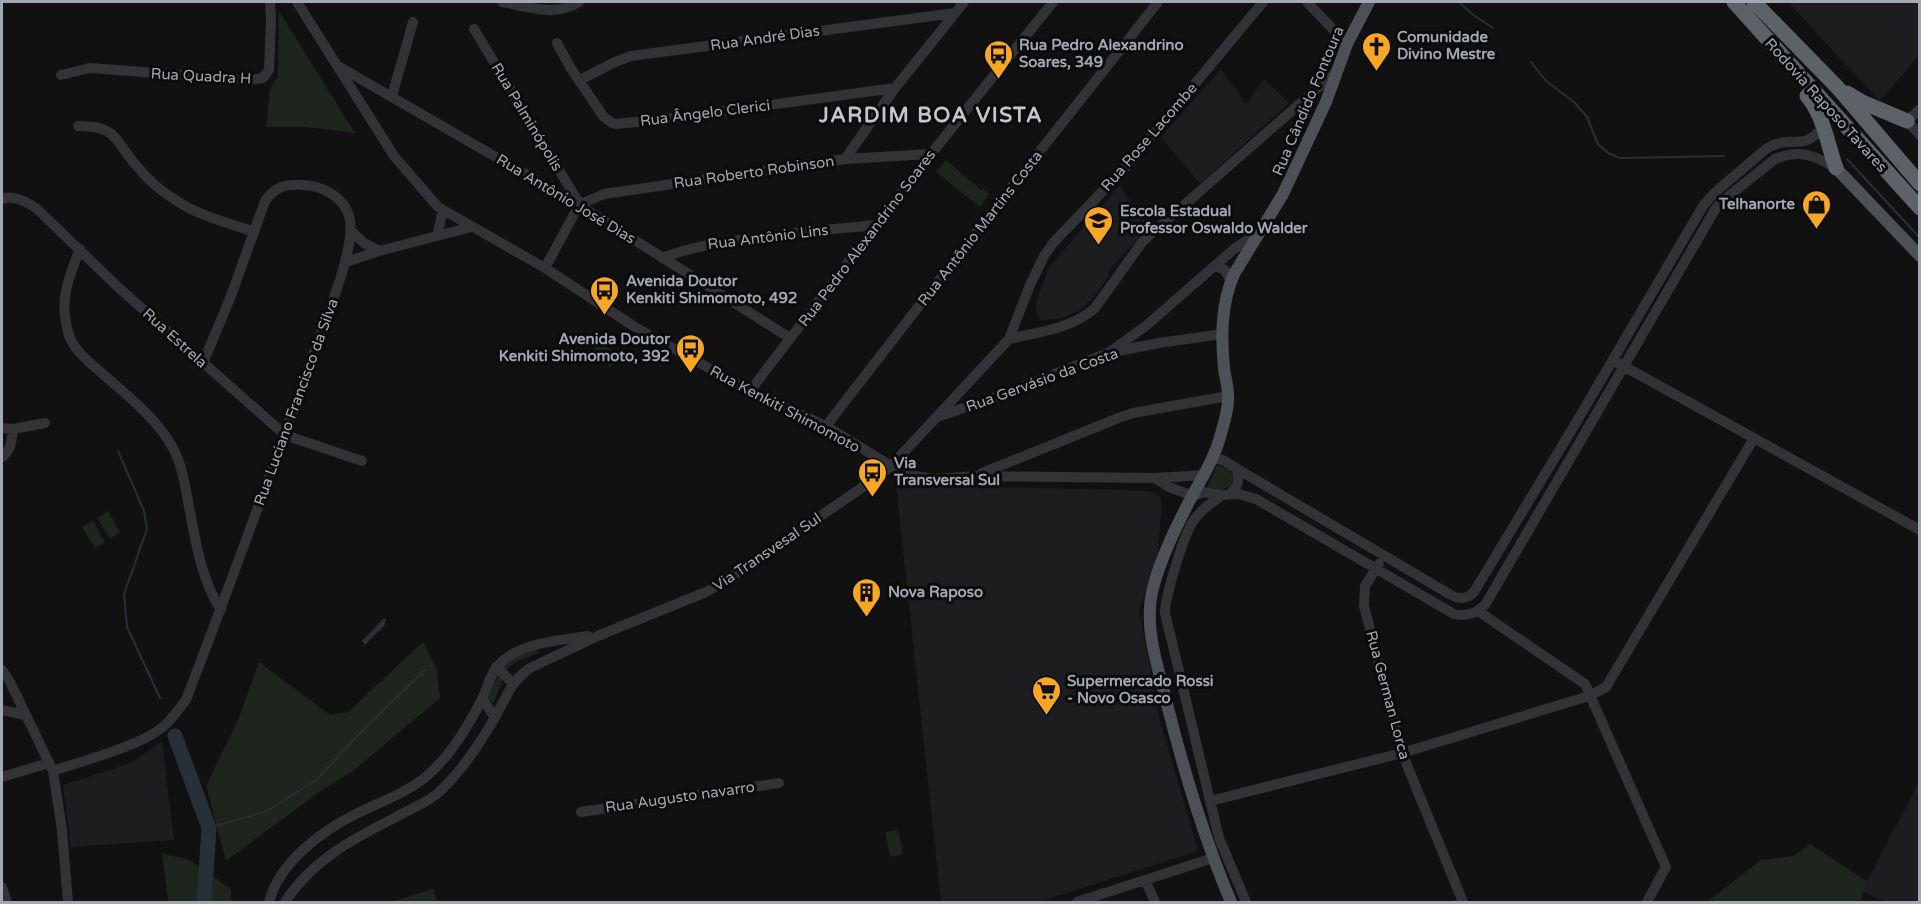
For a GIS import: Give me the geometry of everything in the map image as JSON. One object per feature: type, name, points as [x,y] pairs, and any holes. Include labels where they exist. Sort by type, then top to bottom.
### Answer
[{"type":"highway","name":"Rodovia Raposo Tavares","points":[[1734,2],[1920,207]]},
{"type":"highway","name":"Rodovia Raposo Tavares","points":[[1754,2],[1838,88],[1920,184]]},
{"type":"highway","points":[[1789,64],[1788,74],[1815,105],[1836,168]]},
{"type":"highway","points":[[1838,88],[1862,102],[1907,121]]},
{"type":"main road","name":"Rua Cândido Fontoura","points":[[1231,903],[1213,858],[1181,757],[1151,641],[1149,606],[1166,553],[1213,458],[1222,430],[1228,396],[1222,334],[1226,298],[1231,282],[1283,194],[1326,102],[1347,44],[1369,2]]},
{"type":"main road","points":[[1836,168],[1920,256]]},
{"type":"street","name":"Rua Quadra H","points":[[61,75],[90,69],[248,80],[263,78],[268,70],[270,2]]},
{"type":"street","name":"Rua Kenkiti Shimomoto","points":[[297,2],[401,165],[431,200],[443,210],[544,268],[635,327],[750,391],[826,426],[891,466],[923,478],[976,476],[1155,478],[1205,475]]},
{"type":"street","points":[[502,2],[550,11],[568,8],[579,2]]},
{"type":"street","points":[[845,159],[895,88],[964,2]]},
{"type":"street","name":"Rua Pedro Alexandrino Soares","points":[[750,391],[931,154],[1053,2]]},
{"type":"street","name":"Rua Rose Lacombe","points":[[1009,339],[1030,285],[1053,243],[1131,161],[1263,2]]},
{"type":"street","points":[[1307,2],[1347,44]]},
{"type":"street","name":"Rua Antônio Martins Costa","points":[[826,426],[1153,3]]},
{"type":"street","name":"Rua André Dias","points":[[580,80],[631,56],[955,13]]},
{"type":"street","points":[[392,96],[413,22]]},
{"type":"street","name":"Rua Palminópolis","points":[[474,28],[579,205]]},
{"type":"street","name":"Rua Ângelo Clerici","points":[[557,43],[564,58],[603,116],[616,124],[895,88]]},
{"type":"street","name":"Rua Antônio José Dias","points":[[337,65],[579,205],[790,338]]},
{"type":"street","points":[[1009,339],[1066,326],[1086,316],[1095,308],[1143,241],[1335,73]]},
{"type":"street","points":[[1300,106],[1326,102]]},
{"type":"street","points":[[1920,109],[1907,121],[1920,135]]},
{"type":"street","points":[[78,126],[104,128],[113,134],[135,165],[177,201],[254,232]]},
{"type":"street","points":[[1213,458],[1222,460],[1456,597],[1465,598],[1472,594],[1574,426],[1702,206],[1713,194],[1770,147],[1782,143],[1804,142],[1814,137],[1823,127]]},
{"type":"street","points":[[1782,143],[1789,154]]},
{"type":"street","name":"Rua Roberto Robinson","points":[[579,205],[604,194],[845,159],[931,154]]},
{"type":"street","points":[[1193,496],[1204,492],[1247,496],[1264,502],[1454,614],[1464,615],[1478,611],[1485,604],[1712,215],[1722,202],[1775,159],[1789,154],[1812,155],[1836,168]]},
{"type":"street","name":"Rua Luciano Francisco da Silva","points":[[2,777],[105,754],[147,737],[165,725],[186,699],[285,435],[345,262],[351,231],[350,220],[346,209],[328,191],[314,185],[292,184],[272,191],[265,201],[231,296],[203,363]]},
{"type":"street","name":"Rua Estrela","points":[[2,199],[14,198],[36,208],[119,288],[285,435],[362,461]]},
{"type":"street","points":[[544,268],[579,205]]},
{"type":"street","points":[[437,236],[443,210]]},
{"type":"street","name":"Rua Antônio Lins","points":[[662,258],[701,245],[876,225]]},
{"type":"street","points":[[345,262],[472,227]]},
{"type":"street","points":[[1108,353],[1148,325],[1234,249],[1263,230]]},
{"type":"street","points":[[351,231],[364,243],[379,251]]},
{"type":"street","points":[[80,249],[68,279],[63,301],[65,321],[71,341],[87,360],[135,402],[166,436],[184,479],[200,563],[208,586],[221,609]]},
{"type":"street","points":[[1674,254],[1685,261]]},
{"type":"street","points":[[1215,266],[1225,270],[1231,282]]},
{"type":"street","points":[[1148,325],[1151,335],[1159,343]]},
{"type":"street","name":"Rua Gervásio da Costa","points":[[934,418],[996,397],[1108,353],[1222,334]]},
{"type":"street","name":"Via Transvesal Sul","points":[[285,903],[315,867],[348,842],[438,794],[464,765],[495,718],[513,683],[530,668],[600,635],[706,592],[879,476],[891,466],[1009,339]]},
{"type":"street","points":[[1612,360],[1920,530]]},
{"type":"street","points":[[976,476],[1133,413],[1228,396]]},
{"type":"street","points":[[2,429],[45,423]]},
{"type":"street","points":[[1574,426],[1586,433]]},
{"type":"street","points":[[2,457],[11,444],[13,429]]},
{"type":"street","points":[[1210,801],[1402,753],[1589,696],[1606,687],[1754,438]]},
{"type":"street","points":[[1238,470],[1238,483],[1226,495],[1202,510],[1191,525],[1165,605],[1165,614],[1219,838],[1246,903]]},
{"type":"street","name":"Rua Kenkiti Shimomoto","points":[[1155,478],[1161,483],[1193,496]]},
{"type":"street","name":"Rua German Lorca","points":[[1384,555],[1365,586],[1364,606],[1402,753],[1463,903]]},
{"type":"street","points":[[1478,611],[1585,684],[1666,867],[1647,903]]},
{"type":"street","name":"Via Transvesal Sul","points":[[496,667],[523,649],[600,635]]},
{"type":"street","points":[[269,903],[276,885],[303,849],[340,822],[409,788],[428,774],[451,751],[482,698],[496,667],[513,683]]},
{"type":"street","points":[[2,670],[51,767],[62,830],[68,903]]},
{"type":"street","points":[[482,698],[495,718]]},
{"type":"street","points":[[2,710],[26,715]]},
{"type":"street","name":"Rua Augusto navarro","points":[[581,812],[779,783]]},
{"type":"street","points":[[1083,902],[1213,858]]},
{"type":"street","points":[[286,870],[297,886]]},
{"type":"street","points":[[1145,880],[1155,903]]},
{"type":"street","points":[[2,887],[6,903]]},
{"type":"shaded area","points":[[1788,2],[1919,2],[1919,55],[1880,101]]},
{"type":"shaded area","points":[[279,11],[355,133],[306,127],[266,127],[270,89],[278,76]]},
{"type":"shaded area","points":[[1221,69],[1246,104],[1264,79],[1289,103],[1200,184],[1161,137]]},
{"type":"shaded area","points":[[946,160],[981,190],[989,194],[980,207],[936,172]]},
{"type":"shaded area","name":"Escola Estadual Professor Oswaldo Walder","points":[[1119,186],[1150,226],[1109,270],[1109,276],[1092,299],[1079,311],[1059,319],[1042,320],[1037,316],[1036,305],[1050,266]]},
{"type":"shaded area","points":[[598,342],[619,354],[611,367],[591,356]]},
{"type":"shaded area","points":[[1217,465],[1231,472],[1232,482],[1227,488],[1207,487]]},
{"type":"shaded area","points":[[896,485],[1127,490],[1154,492],[1162,499],[1158,553],[1139,610],[1160,720],[1198,851],[1038,902],[941,902]]},
{"type":"shaded area","points":[[108,511],[120,532],[110,539],[97,518]]},
{"type":"shaded area","points":[[93,521],[105,542],[95,548],[82,527]]},
{"type":"shaded area","points":[[384,618],[386,620],[384,626],[365,645],[362,641]]},
{"type":"shaded area","points":[[423,642],[437,670],[440,698],[353,771],[319,792],[226,861],[206,786],[238,720],[259,662],[330,715],[348,712]]},
{"type":"shaded area","points":[[536,649],[539,653],[518,661],[506,670],[500,664]]},
{"type":"shaded area","points":[[499,676],[503,680],[494,702],[489,703],[487,701],[493,684]]},
{"type":"shaded area","points":[[162,741],[174,840],[71,847],[63,785],[131,763]]},
{"type":"shaded area","points":[[1919,782],[1919,902],[1885,902],[1863,892]]},
{"type":"shaded area","points":[[898,830],[903,854],[890,857],[885,832]]},
{"type":"shaded area","points":[[1810,844],[1867,881],[1860,902],[1707,902],[1761,860],[1794,856]]},
{"type":"shaded area","points":[[162,853],[189,860],[231,889],[231,902],[168,902]]},
{"type":"shaded area","points":[[433,889],[437,902],[394,901]]},
{"type":"waterway","points":[[1459,2],[1493,28]]},
{"type":"waterway","points":[[1531,62],[1546,81],[1574,102],[1587,117],[1598,144],[1608,153],[1620,158],[1724,156]]},
{"type":"waterway","points":[[1847,159],[1920,238]]},
{"type":"waterway","points":[[118,451],[144,511],[147,529],[124,594],[127,627],[160,698]]},
{"type":"waterway","points":[[209,828],[267,811],[316,780],[425,670]]},
{"type":"waterway","points":[[175,736],[209,828],[204,902]]},
{"type":"place","name":"Comunidade Divino Mestre","points":[[1376,72]]},
{"type":"place","name":"Rua Pedro Alexandrino Soares, 349","points":[[998,80]]},
{"type":"place","name":"Telhanorte","points":[[1816,230]]},
{"type":"place","name":"Escola Estadual Professor Oswaldo Walder","points":[[1099,246]]},
{"type":"place","name":"Avenida Doutor Kenkiti Shimomoto, 492","points":[[605,316]]},
{"type":"place","name":"Avenida Doutor Kenkiti Shimomoto, 392","points":[[691,374]]},
{"type":"place","name":"Via Transversal Sul","points":[[873,498]]},
{"type":"place","name":"Nova Raposo","points":[[867,618]]},
{"type":"place","name":"Supermercado Rossi - Novo Osasco","points":[[1046,716]]},
{"type":"district","name":"JARDIM BOA VISTA","points":[[931,115]]}]
